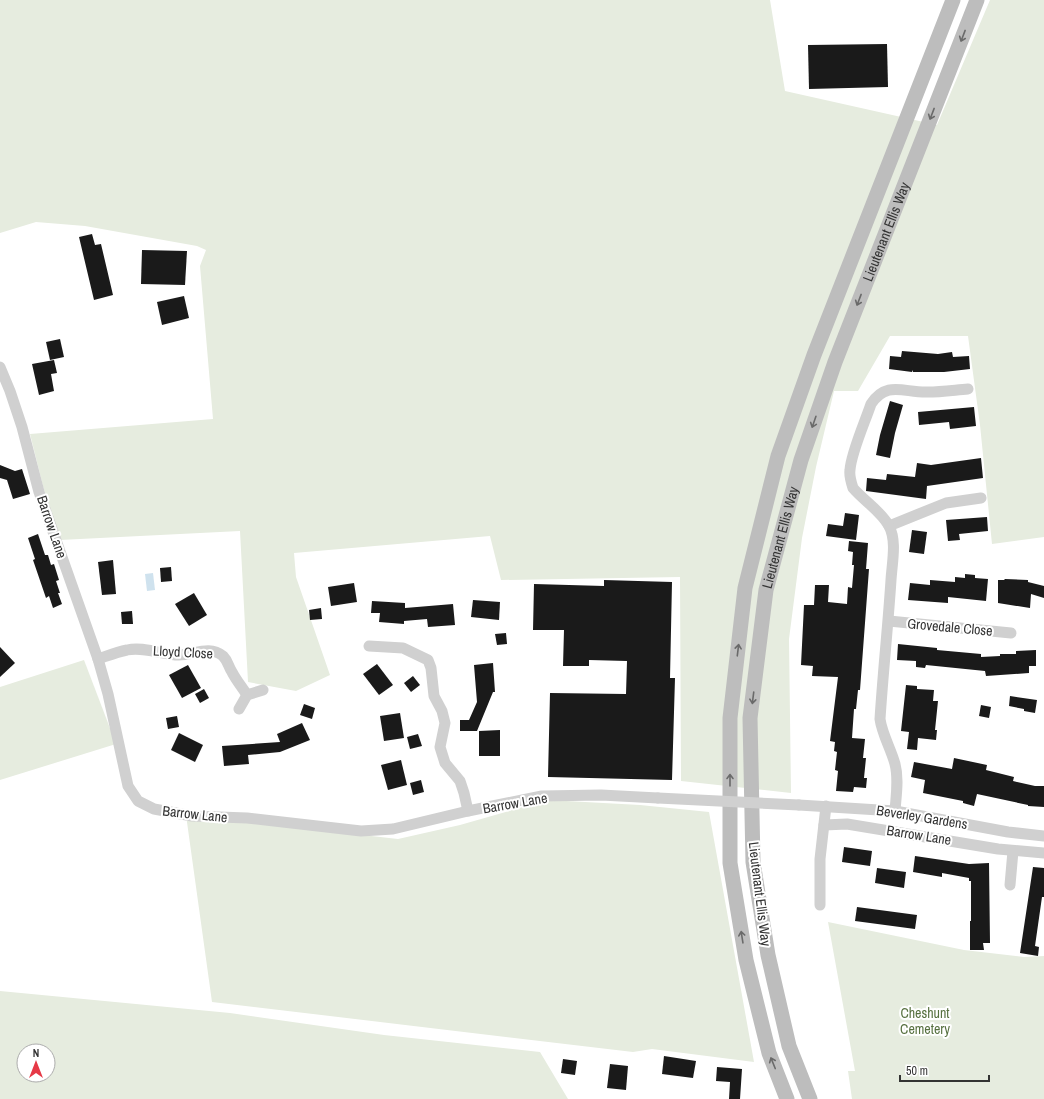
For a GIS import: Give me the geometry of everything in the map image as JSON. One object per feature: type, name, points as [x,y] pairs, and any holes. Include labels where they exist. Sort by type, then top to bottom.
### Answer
[{"type":"main road","name":"Lieutenant Ellis Way","points":[[787,1099],[769,1053],[746,960],[730,863],[730,718],[745,588],[778,456],[814,355],[953,0]]},
{"type":"main road","name":"Lieutenant Ellis Way","points":[[810,1099],[789,1046],[768,955],[753,862],[750,718],[766,590],[801,460],[835,362],[977,0]]},
{"type":"street","name":"Barrow Lane","points":[[0,367],[22,426],[39,492],[98,659],[108,694],[128,786],[138,801],[154,809],[192,816],[247,818],[361,831],[393,829],[468,811],[542,796],[601,795],[799,805]]},
{"type":"street","points":[[968,388],[927,392],[894,389],[881,392],[871,404],[852,458],[850,469],[851,482],[853,488],[878,512],[889,526],[946,503],[981,498]]},
{"type":"street","name":"Grovedale Close","points":[[889,526],[892,550],[889,621],[880,719],[896,773],[895,811]]},
{"type":"street","name":"Grovedale Close","points":[[889,621],[1012,633]]},
{"type":"street","points":[[369,646],[403,648],[428,660],[431,668],[434,696],[442,711],[444,723],[440,747],[445,763],[460,781],[468,811]]},
{"type":"street","name":"Lloyd Close","points":[[98,659],[126,650],[136,649],[178,655],[192,654],[201,650],[209,650],[223,656],[229,664],[230,670],[247,695]]},
{"type":"street","points":[[239,709],[247,695],[263,690]]},
{"type":"street","name":"Beverley Gardens","points":[[799,805],[895,811],[1008,832],[1044,836]]},
{"type":"street","points":[[820,905],[820,859],[826,806]]},
{"type":"street","name":"Barrow Lane","points":[[824,825],[847,824],[1013,851],[1044,852]]},
{"type":"street","points":[[1010,885],[1013,851]]},
{"type":"green space","points":[[0,0],[770,0],[785,91],[937,125],[990,0],[1044,0],[1044,537],[992,544],[980,425],[968,336],[890,336],[858,391],[834,391],[816,467],[802,538],[789,639],[791,793],[681,781],[680,577],[501,580],[490,536],[294,553],[296,577],[330,675],[296,691],[248,682],[240,531],[60,540],[45,494],[30,434],[213,419],[200,266],[206,250],[197,246],[85,226],[36,222],[0,233]]},
{"type":"green space","points":[[84,660],[116,744],[0,780],[0,687]]},
{"type":"green space","points":[[548,800],[640,805],[709,812],[754,1062],[652,1049],[633,1052],[212,1002],[186,815],[398,839],[460,825]]},
{"type":"green space","name":"Cheshunt Cemetery","points":[[828,922],[964,950],[1024,957],[1044,956],[1044,1099],[852,1099],[848,1071],[855,1071]]},
{"type":"green space","points":[[0,991],[230,1013],[384,1035],[540,1052],[568,1099],[0,1099]]},
{"type":"water","points":[[153,573],[155,590],[147,591],[145,574]]},
{"type":"building","points":[[887,44],[888,87],[809,89],[808,45]]},
{"type":"building","points":[[92,234],[95,245],[101,244],[113,295],[94,300],[79,237]]},
{"type":"building","points":[[142,250],[187,251],[185,285],[141,284]]},
{"type":"building","points":[[184,296],[189,318],[162,325],[157,302]]},
{"type":"building","points":[[60,339],[64,357],[50,360],[46,342]]},
{"type":"building","points":[[902,351],[938,354],[952,352],[953,357],[969,356],[970,369],[944,372],[913,372],[913,370],[912,372],[889,369],[890,356],[901,357]]},
{"type":"building","points":[[54,360],[57,373],[51,374],[54,391],[39,395],[32,364]]},
{"type":"building","points":[[890,401],[903,405],[890,458],[876,455]]},
{"type":"building","points":[[974,407],[976,426],[950,429],[949,422],[919,425],[918,412]]},
{"type":"building","points":[[981,458],[983,478],[927,486],[926,499],[866,491],[867,478],[886,480],[887,474],[915,477],[917,463],[931,465]]},
{"type":"building","points":[[0,465],[15,471],[22,469],[30,494],[13,499],[7,480],[0,478]]},
{"type":"building","points":[[845,513],[859,515],[856,540],[826,536],[828,524],[843,526]]},
{"type":"building","points":[[987,517],[988,531],[959,534],[960,540],[948,541],[946,520]]},
{"type":"building","points":[[912,530],[927,532],[924,554],[909,552]]},
{"type":"building","points":[[38,534],[45,555],[48,555],[51,565],[54,564],[59,580],[56,581],[62,604],[53,608],[49,596],[46,598],[33,560],[35,559],[28,538]]},
{"type":"building","points":[[849,541],[868,543],[866,569],[869,569],[860,690],[858,690],[856,709],[854,709],[852,738],[865,739],[863,758],[866,758],[864,778],[867,778],[866,788],[854,787],[853,792],[836,791],[838,771],[835,770],[837,752],[834,751],[835,742],[830,741],[838,677],[812,676],[813,666],[801,665],[804,605],[814,605],[815,585],[829,585],[828,602],[847,604],[848,587],[852,588],[854,565],[852,565],[853,552],[848,551]]},
{"type":"building","points":[[113,560],[116,594],[102,595],[98,562]]},
{"type":"building","points":[[171,567],[172,581],[161,582],[160,568]]},
{"type":"building","points":[[965,574],[975,575],[975,578],[988,579],[986,601],[948,597],[948,603],[908,600],[910,583],[930,585],[930,580],[955,582],[955,577],[965,578]]},
{"type":"building","points":[[604,580],[672,582],[670,678],[675,678],[672,780],[548,777],[550,693],[626,694],[627,661],[589,660],[589,666],[563,666],[564,630],[533,630],[534,584],[604,586]]},
{"type":"building","points":[[998,580],[1028,580],[1028,582],[1044,586],[1044,598],[1031,594],[1030,608],[998,603]]},
{"type":"building","points":[[354,583],[357,602],[331,606],[328,587]]},
{"type":"building","points":[[194,593],[207,615],[189,626],[175,604]]},
{"type":"building","points":[[473,600],[500,602],[499,620],[471,617]]},
{"type":"building","points":[[372,601],[405,603],[405,608],[453,604],[455,625],[428,627],[427,619],[404,621],[404,624],[379,622],[380,613],[371,613]]},
{"type":"building","points":[[321,608],[322,619],[310,620],[309,610]]},
{"type":"building","points":[[132,611],[133,624],[122,624],[121,612]]},
{"type":"building","points":[[506,633],[507,644],[497,645],[495,634]]},
{"type":"building","points":[[898,644],[937,648],[937,650],[981,654],[981,657],[1000,656],[1000,654],[1016,654],[1016,651],[1036,650],[1036,666],[1029,666],[1029,673],[986,676],[985,671],[926,665],[925,668],[916,667],[916,661],[897,660]]},
{"type":"building","points":[[0,647],[15,663],[0,677]]},
{"type":"building","points":[[493,663],[495,692],[493,692],[477,731],[460,731],[460,720],[469,720],[477,702],[474,665]]},
{"type":"building","points":[[377,664],[393,685],[379,695],[363,674]]},
{"type":"building","points":[[188,665],[201,688],[182,698],[169,675]]},
{"type":"building","points":[[413,676],[420,685],[411,692],[404,683]]},
{"type":"building","points":[[906,685],[917,686],[917,689],[934,690],[933,701],[938,701],[935,730],[937,730],[936,740],[918,738],[917,750],[907,749],[909,732],[901,731]]},
{"type":"building","points":[[204,689],[209,698],[200,703],[195,694]]},
{"type":"building","points":[[1010,696],[1037,700],[1035,713],[1009,706]]},
{"type":"building","points":[[304,704],[315,708],[312,719],[300,715]]},
{"type":"building","points":[[981,705],[991,707],[989,718],[979,716]]},
{"type":"building","points":[[400,713],[404,738],[384,741],[380,716]]},
{"type":"building","points":[[177,716],[179,727],[168,729],[166,718]]},
{"type":"building","points":[[302,723],[310,740],[280,752],[248,755],[249,764],[224,766],[222,746],[280,742],[277,734]]},
{"type":"building","points":[[500,730],[500,756],[479,756],[479,731]]},
{"type":"building","points":[[179,733],[203,745],[195,762],[171,750]]},
{"type":"building","points":[[418,734],[422,746],[410,749],[407,737]]},
{"type":"building","points":[[954,758],[987,765],[986,770],[1014,777],[1013,781],[1035,786],[1044,786],[1044,807],[1028,806],[977,794],[974,806],[963,803],[963,801],[923,793],[925,780],[911,777],[914,762],[952,769]]},
{"type":"building","points":[[401,760],[407,785],[388,790],[381,765]]},
{"type":"building","points":[[421,780],[424,792],[413,795],[410,783]]},
{"type":"building","points":[[844,847],[872,851],[870,866],[842,862]]},
{"type":"building","points":[[915,856],[969,864],[989,863],[990,943],[983,943],[984,950],[970,950],[971,881],[969,881],[969,878],[942,873],[942,877],[913,872]]},
{"type":"building","points":[[1033,867],[1044,868],[1044,897],[1042,897],[1035,946],[1039,947],[1038,956],[1020,953]]},
{"type":"building","points":[[877,868],[906,872],[904,888],[875,883]]},
{"type":"building","points":[[857,907],[917,915],[915,929],[855,921]]},
{"type":"building","points":[[664,1056],[696,1061],[693,1078],[662,1074]]},
{"type":"building","points":[[563,1059],[577,1061],[575,1075],[561,1073]]},
{"type":"building","points":[[610,1064],[628,1066],[626,1090],[607,1088]]},
{"type":"building","points":[[717,1067],[742,1069],[740,1099],[729,1099],[730,1082],[716,1081]]}]
